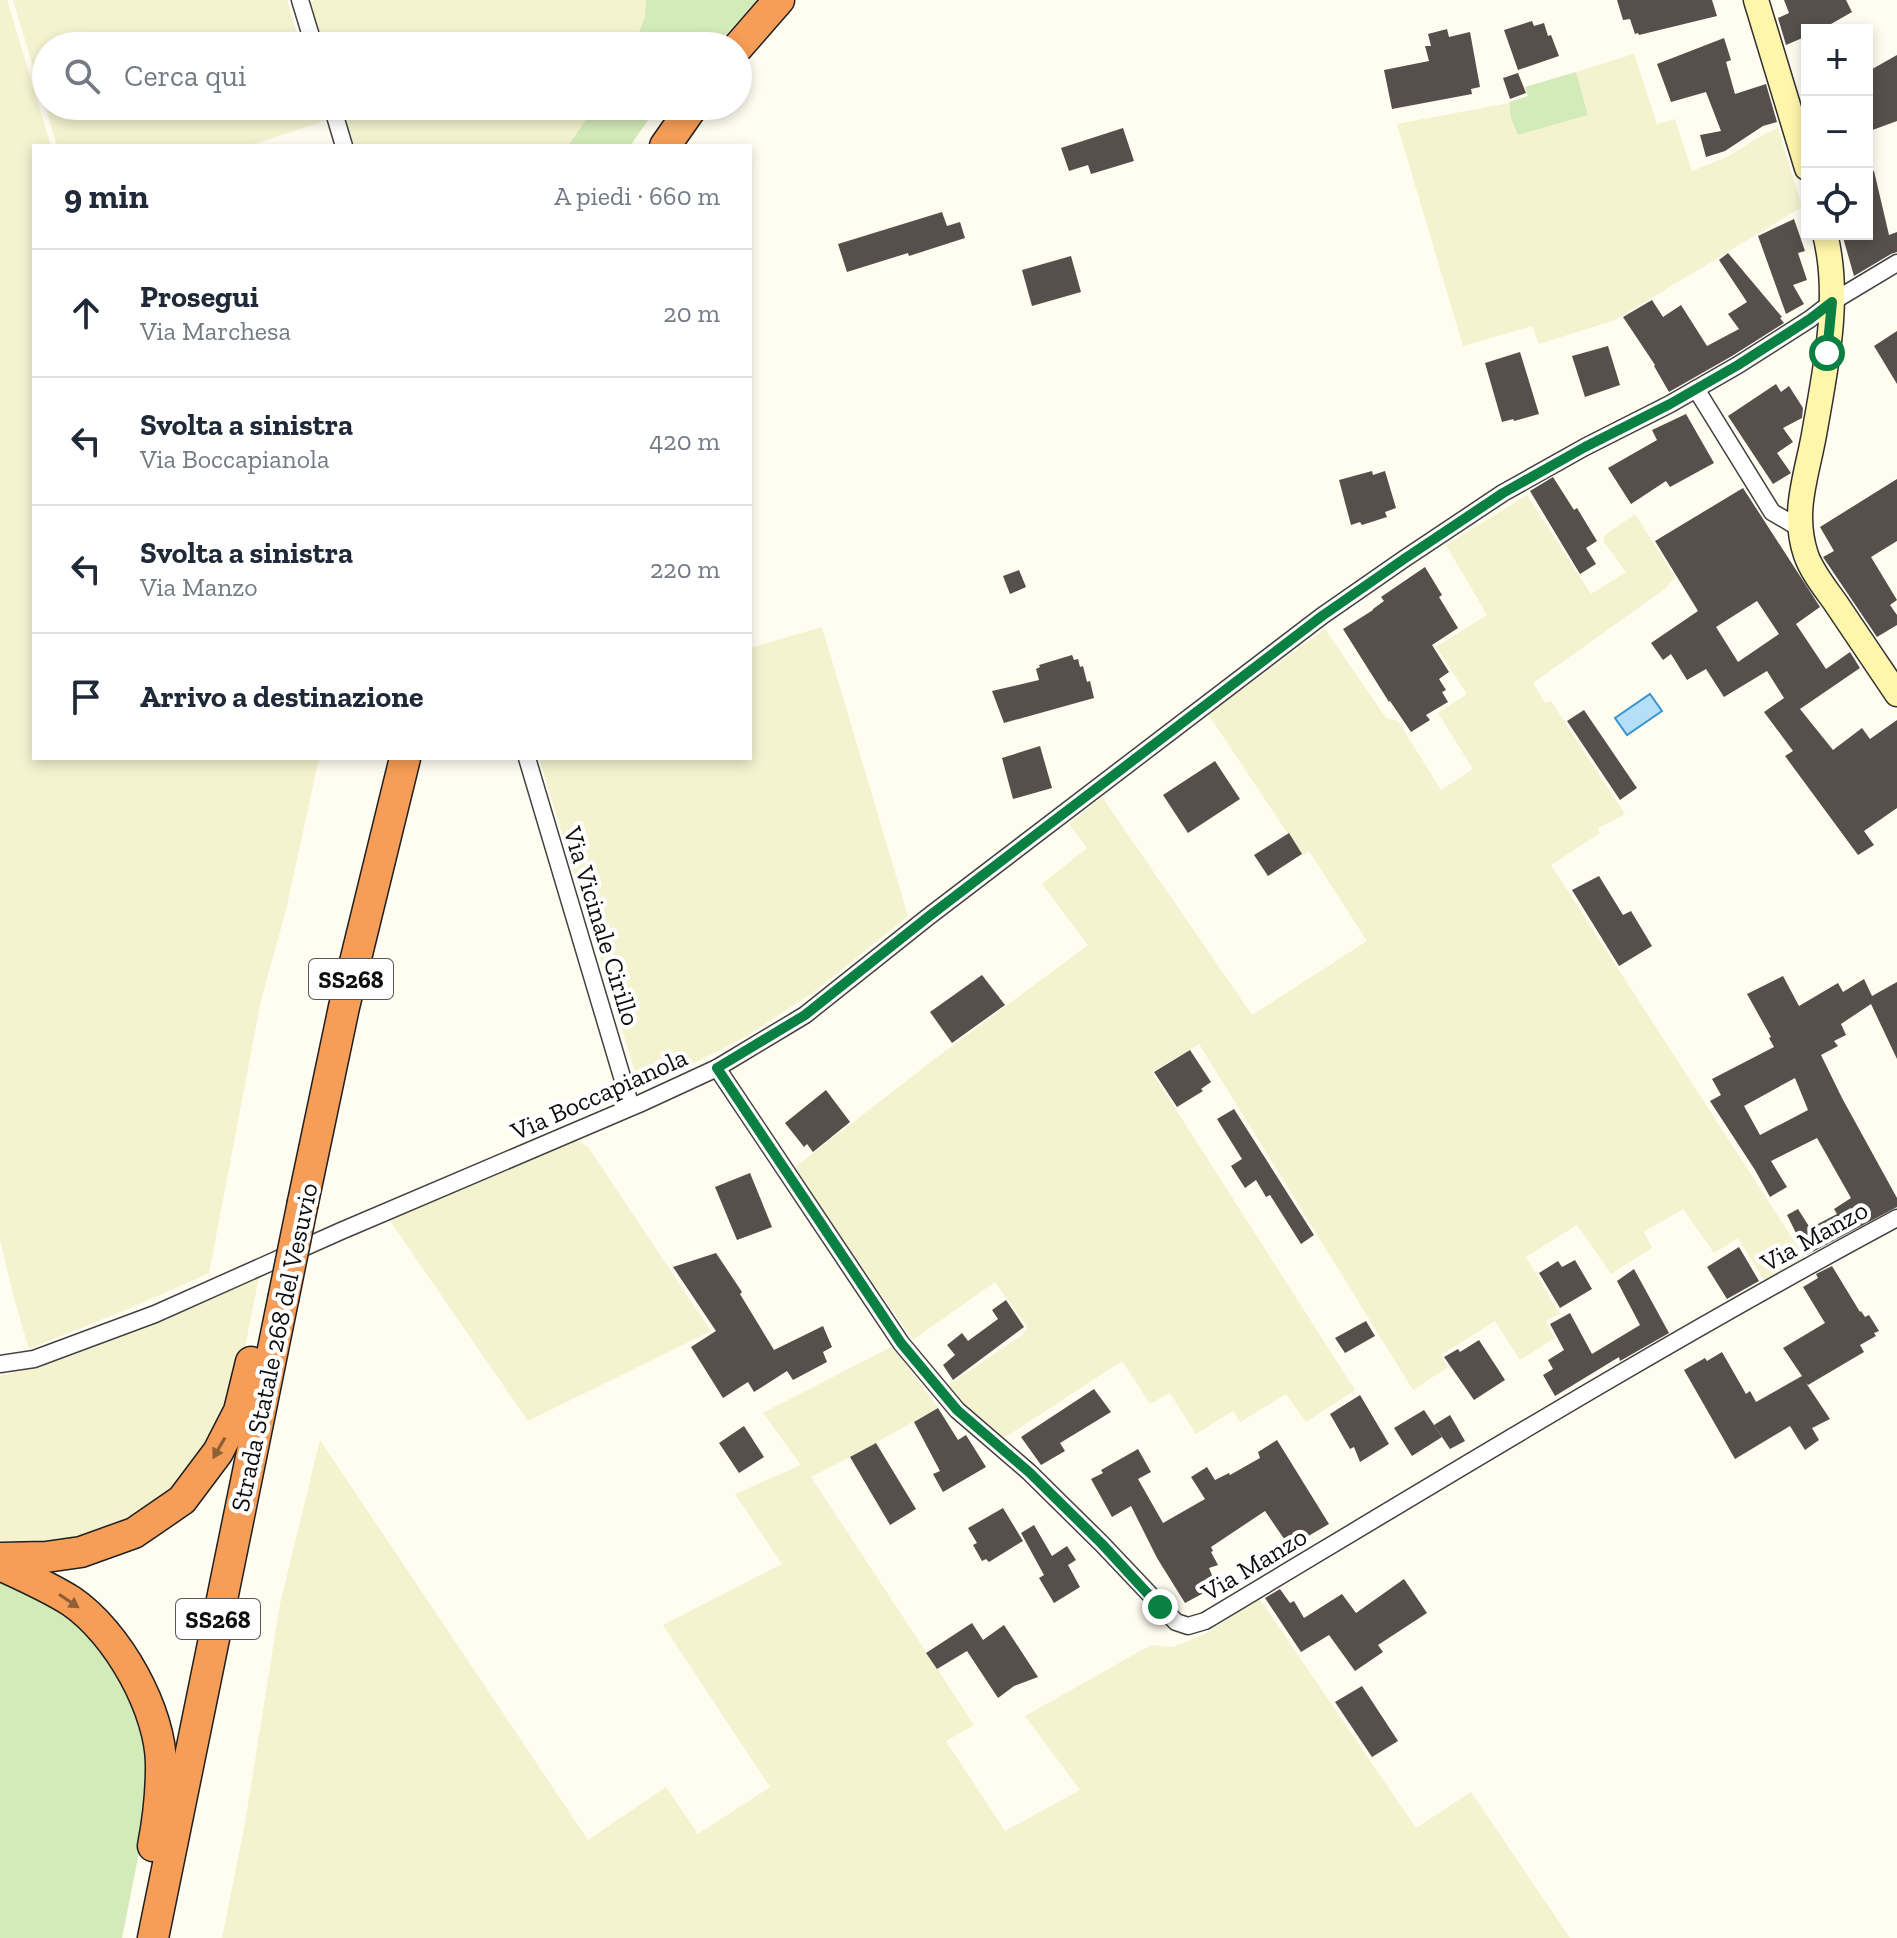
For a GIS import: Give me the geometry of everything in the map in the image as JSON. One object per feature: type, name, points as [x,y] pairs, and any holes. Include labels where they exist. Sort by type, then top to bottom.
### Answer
[{"type":"highway","points":[[751,32],[779,0]]},
{"type":"highway","points":[[666,144],[683,120]]},
{"type":"highway","name":"Strada Statale 268 del Vesuvio","points":[[153,1938],[344,1007],[405,760]]},
{"type":"highway","points":[[0,1558],[46,1557],[81,1552],[134,1533],[182,1500],[218,1452],[239,1411],[253,1356],[283,1300]]},
{"type":"highway","points":[[0,1565],[73,1602],[106,1633],[136,1678],[154,1720],[162,1765],[157,1824],[136,1938]]},
{"type":"street","points":[[300,0],[310,32]]},
{"type":"street","points":[[1756,0],[1801,148]]},
{"type":"street","points":[[336,120],[343,144]]},
{"type":"street","points":[[1826,240],[1833,273],[1832,302],[1815,430],[1800,500],[1801,529],[1807,557],[1897,694]]},
{"type":"street","name":"Via Boccapianola","points":[[0,1364],[34,1359],[155,1314],[717,1068],[805,1015],[928,917],[1322,616],[1404,559],[1503,493],[1738,365],[1897,263]]},
{"type":"street","points":[[1696,389],[1772,512],[1801,529]]},
{"type":"street","name":"Via Vicinale Cirillo","points":[[528,760],[631,1107]]},
{"type":"street","name":"Via Manzo","points":[[717,1068],[901,1343],[928,1377],[957,1410],[1050,1492],[1176,1622],[1188,1626],[1205,1621],[1585,1394],[1897,1218]]},
{"type":"shaded area","points":[[0,0],[7,0],[32,83],[32,120],[43,120],[50,144],[32,144],[32,760],[319,760],[286,910],[261,1000],[209,1273],[29,1349],[0,1240]]},
{"type":"shaded area","points":[[13,0],[287,0],[297,32],[32,32],[32,63]]},
{"type":"shaded area","points":[[314,0],[646,0],[639,32],[317,32],[308,4]]},
{"type":"shaded area","points":[[1634,54],[1657,124],[1675,119],[1692,171],[1727,157],[1778,128],[1801,208],[1615,320],[1539,344],[1532,326],[1463,346],[1397,124],[1509,103],[1518,135],[1588,115],[1576,72]]},
{"type":"shaded area","points":[[49,120],[324,121],[255,144],[56,144]]},
{"type":"shaded area","points":[[343,120],[586,120],[569,144],[350,144]]},
{"type":"shaded area","points":[[1527,495],[1591,594],[1626,572],[1604,542],[1604,536],[1635,514],[1675,577],[1666,588],[1533,683],[1545,703],[1551,701],[1625,814],[1598,828],[1600,833],[1551,865],[1805,1258],[1764,1280],[1738,1238],[1714,1253],[1683,1209],[1644,1232],[1652,1248],[1611,1274],[1577,1225],[1526,1257],[1560,1314],[1546,1321],[1555,1338],[1520,1360],[1495,1321],[1441,1355],[1448,1367],[1413,1390],[1199,1044],[1152,1072],[1355,1390],[1306,1422],[1286,1394],[1240,1422],[1233,1411],[1196,1434],[1170,1393],[1150,1404],[1122,1361],[1001,1440],[958,1402],[947,1386],[1028,1328],[995,1282],[913,1340],[793,1169],[1088,945],[1042,884],[1087,848],[1069,824],[1102,797],[1252,1015],[1367,941],[1309,851],[1302,855],[1208,714],[1325,629],[1386,718],[1398,721],[1441,790],[1473,769],[1438,713],[1467,694],[1436,647],[1487,615],[1446,545]]},
{"type":"shaded area","points":[[822,627],[908,916],[814,992],[742,1039],[650,1085],[634,1069],[540,760],[752,760],[752,647]]},
{"type":"shaded area","points":[[576,1140],[588,1147],[711,1331],[528,1421],[390,1221]]},
{"type":"shaded area","points":[[259,1277],[244,1352],[221,1420],[207,1449],[177,1486],[128,1520],[108,1529],[66,1540],[0,1540],[0,1376],[79,1353]]},
{"type":"shaded area","points":[[891,1347],[938,1408],[811,1477],[974,1725],[946,1741],[1005,1831],[1080,1790],[1025,1716],[1151,1645],[1173,1647],[1205,1634],[1259,1598],[1416,1828],[1471,1792],[1570,1938],[222,1938],[245,1823],[280,1604],[320,1440],[588,1840],[666,1787],[698,1834],[770,1787],[663,1625],[782,1564],[735,1494],[801,1465],[763,1413]]},
{"type":"green space","points":[[646,0],[757,0],[728,32],[639,32]]},
{"type":"green space","points":[[1576,72],[1588,115],[1518,135],[1509,102],[1528,96],[1525,87]]},
{"type":"green space","points":[[586,120],[648,120],[631,144],[569,144]]},
{"type":"green space","points":[[0,1577],[35,1590],[96,1636],[144,1725],[149,1802],[122,1938],[0,1938]]},
{"type":"water","points":[[1650,694],[1662,711],[1627,735],[1615,718]]},
{"type":"building","points":[[1617,0],[1712,0],[1717,16],[1639,35],[1635,34],[1630,19],[1623,20]]},
{"type":"building","points":[[1784,0],[1846,0],[1852,12],[1831,24],[1801,24],[1801,39],[1786,45],[1778,18],[1789,13]]},
{"type":"building","points":[[1532,21],[1534,26],[1544,23],[1559,56],[1518,70],[1504,30]]},
{"type":"building","points":[[1447,29],[1449,37],[1470,32],[1480,87],[1471,89],[1472,94],[1392,109],[1384,70],[1429,61],[1425,46],[1431,46],[1428,34]]},
{"type":"building","points":[[1724,38],[1731,60],[1726,62],[1735,94],[1766,84],[1777,122],[1763,126],[1725,151],[1706,157],[1700,135],[1721,131],[1706,92],[1671,102],[1657,64]]},
{"type":"building","points":[[1897,55],[1897,121],[1873,130],[1873,96],[1873,69]]},
{"type":"building","points":[[1518,73],[1526,93],[1510,99],[1503,78]]},
{"type":"building","points":[[1123,128],[1134,161],[1091,174],[1088,165],[1069,171],[1061,148]]},
{"type":"building","points":[[1873,171],[1889,235],[1897,232],[1897,252],[1854,276],[1844,240],[1873,240]]},
{"type":"building","points":[[942,212],[947,226],[960,222],[965,238],[847,272],[838,244]]},
{"type":"building","points":[[1794,219],[1805,251],[1798,253],[1807,280],[1793,285],[1804,304],[1786,314],[1758,236]]},
{"type":"building","points":[[1728,253],[1784,323],[1669,392],[1623,317],[1652,300],[1663,317],[1681,305],[1707,346],[1739,329],[1728,314],[1747,302],[1719,260]]},
{"type":"building","points":[[1071,256],[1081,292],[1032,306],[1022,270]]},
{"type":"building","points":[[1897,331],[1897,384],[1874,346]]},
{"type":"building","points":[[1608,346],[1620,385],[1585,397],[1572,356]]},
{"type":"building","points":[[1520,352],[1539,414],[1502,422],[1485,363]]},
{"type":"building","points":[[1776,384],[1781,392],[1789,386],[1803,408],[1802,418],[1783,428],[1793,442],[1777,453],[1791,473],[1773,484],[1728,416]]},
{"type":"building","points":[[1686,414],[1714,463],[1670,487],[1666,481],[1631,504],[1608,468],[1657,440],[1652,430]]},
{"type":"building","points":[[1372,471],[1373,475],[1385,471],[1396,508],[1385,512],[1387,517],[1351,525],[1339,480]]},
{"type":"building","points":[[1553,477],[1597,541],[1586,548],[1596,564],[1580,574],[1530,491]]},
{"type":"building","points":[[1897,479],[1897,541],[1871,557],[1897,600],[1890,605],[1897,615],[1897,625],[1877,637],[1823,557],[1834,551],[1820,527]]},
{"type":"building","points":[[1743,488],[1820,607],[1796,624],[1826,669],[1850,652],[1860,668],[1800,709],[1833,750],[1862,728],[1870,739],[1897,720],[1897,808],[1864,831],[1874,845],[1858,855],[1785,756],[1793,751],[1764,712],[1784,698],[1767,671],[1724,697],[1706,669],[1687,680],[1671,654],[1663,660],[1651,643],[1698,611],[1655,541]],"holes":[[[1757,601],[1779,634],[1738,662],[1716,627]]]},
{"type":"building","points":[[1425,567],[1458,628],[1432,645],[1449,672],[1439,679],[1446,690],[1442,692],[1448,702],[1426,715],[1430,720],[1411,732],[1343,629],[1373,610],[1384,601],[1381,597]]},
{"type":"building","points":[[1019,570],[1026,587],[1010,594],[1003,576]]},
{"type":"building","points":[[1072,655],[1074,660],[1078,659],[1080,667],[1083,666],[1094,698],[1004,723],[992,691],[1039,680],[1036,669],[1039,665]]},
{"type":"building","points":[[1584,710],[1637,788],[1620,800],[1567,721]]},
{"type":"building","points":[[1040,746],[1052,788],[1013,799],[1002,758]]},
{"type":"building","points":[[1215,761],[1240,799],[1188,833],[1163,795]]},
{"type":"building","points":[[1289,833],[1302,854],[1268,876],[1254,855]]},
{"type":"building","points":[[1599,876],[1623,915],[1631,911],[1652,946],[1619,966],[1572,890]]},
{"type":"building","points":[[982,975],[1005,1005],[952,1043],[930,1012]]},
{"type":"building","points":[[1783,976],[1799,1006],[1838,983],[1843,992],[1864,979],[1872,996],[1897,982],[1897,1059],[1871,1004],[1841,1024],[1846,1035],[1834,1041],[1838,1046],[1821,1055],[1897,1198],[1897,1207],[1807,1255],[1787,1215],[1798,1209],[1810,1228],[1837,1214],[1834,1209],[1851,1198],[1817,1138],[1771,1161],[1787,1187],[1770,1197],[1710,1101],[1721,1095],[1712,1079],[1774,1047],[1747,994]],"holes":[[[1795,1078],[1808,1110],[1760,1135],[1744,1106]]]},
{"type":"building","points":[[1190,1050],[1211,1082],[1201,1089],[1203,1091],[1177,1107],[1154,1072]]},
{"type":"building","points":[[826,1090],[850,1122],[813,1152],[807,1144],[804,1147],[785,1123]]},
{"type":"building","points":[[1234,1109],[1314,1235],[1301,1244],[1270,1195],[1266,1197],[1256,1180],[1245,1188],[1231,1166],[1242,1159],[1217,1119]]},
{"type":"building","points":[[750,1173],[772,1227],[737,1240],[715,1187]]},
{"type":"building","points":[[1739,1247],[1759,1281],[1727,1299],[1707,1267]]},
{"type":"building","points":[[716,1253],[774,1350],[823,1326],[832,1347],[823,1352],[827,1362],[793,1380],[787,1371],[754,1392],[748,1382],[723,1398],[691,1347],[716,1331],[673,1267]]},
{"type":"building","points":[[1575,1260],[1592,1289],[1560,1308],[1539,1273],[1558,1261],[1562,1267]]},
{"type":"building","points":[[1832,1266],[1860,1312],[1865,1317],[1869,1315],[1879,1331],[1860,1345],[1864,1352],[1808,1385],[1806,1383],[1830,1419],[1812,1428],[1819,1440],[1805,1450],[1790,1426],[1735,1459],[1684,1370],[1722,1352],[1746,1394],[1750,1391],[1756,1402],[1802,1376],[1783,1348],[1825,1323],[1803,1287],[1818,1278],[1816,1274]]},
{"type":"building","points":[[1634,1269],[1669,1333],[1620,1361],[1619,1357],[1555,1396],[1543,1375],[1553,1369],[1548,1360],[1564,1350],[1550,1324],[1570,1313],[1592,1354],[1640,1325],[1617,1281]]},
{"type":"building","points":[[1006,1300],[1024,1327],[953,1380],[943,1365],[955,1355],[947,1345],[962,1333],[968,1341],[998,1319],[992,1310]]},
{"type":"building","points":[[1366,1321],[1375,1336],[1345,1353],[1335,1338]]},
{"type":"building","points":[[1479,1340],[1505,1380],[1474,1400],[1444,1357],[1458,1349],[1460,1352]]},
{"type":"building","points":[[1094,1389],[1111,1412],[1060,1443],[1065,1451],[1041,1465],[1021,1437]]},
{"type":"building","points":[[1360,1395],[1389,1444],[1360,1462],[1354,1447],[1350,1449],[1330,1414]]},
{"type":"building","points":[[938,1408],[958,1440],[966,1435],[986,1467],[943,1492],[933,1474],[940,1471],[914,1422]]},
{"type":"building","points":[[1424,1410],[1442,1437],[1412,1456],[1394,1428]]},
{"type":"building","points":[[1450,1415],[1465,1441],[1450,1449],[1434,1425]]},
{"type":"building","points":[[744,1426],[764,1457],[739,1473],[719,1443]]},
{"type":"building","points":[[1277,1440],[1329,1524],[1291,1549],[1265,1511],[1211,1547],[1218,1565],[1209,1568],[1214,1580],[1209,1582],[1213,1588],[1185,1603],[1157,1558],[1131,1506],[1112,1517],[1091,1479],[1138,1449],[1151,1472],[1138,1479],[1163,1523],[1205,1499],[1191,1477],[1207,1467],[1215,1480],[1230,1475],[1260,1458],[1258,1452]]},
{"type":"building","points":[[876,1443],[916,1509],[890,1525],[850,1457]]},
{"type":"building","points":[[1003,1508],[1023,1541],[989,1562],[986,1559],[982,1561],[973,1545],[977,1543],[968,1528]]},
{"type":"building","points":[[1034,1525],[1052,1556],[1067,1546],[1076,1560],[1068,1565],[1080,1587],[1054,1603],[1039,1578],[1044,1575],[1021,1533]]},
{"type":"building","points":[[1404,1579],[1427,1613],[1378,1645],[1383,1652],[1355,1671],[1329,1635],[1301,1652],[1265,1598],[1280,1589],[1290,1603],[1294,1601],[1304,1618],[1342,1594],[1356,1613]]},
{"type":"building","points":[[972,1623],[983,1640],[1004,1625],[1038,1677],[1014,1686],[998,1698],[967,1651],[937,1669],[926,1653]]},
{"type":"building","points":[[1362,1686],[1398,1741],[1372,1757],[1335,1702]]},
{"type":"route","points":[[1160,1607],[1102,1544],[1029,1472],[957,1410],[928,1377],[901,1343],[717,1068],[805,1015],[928,917],[1322,616],[1503,493],[1738,365],[1832,302],[1827,353]]}]
